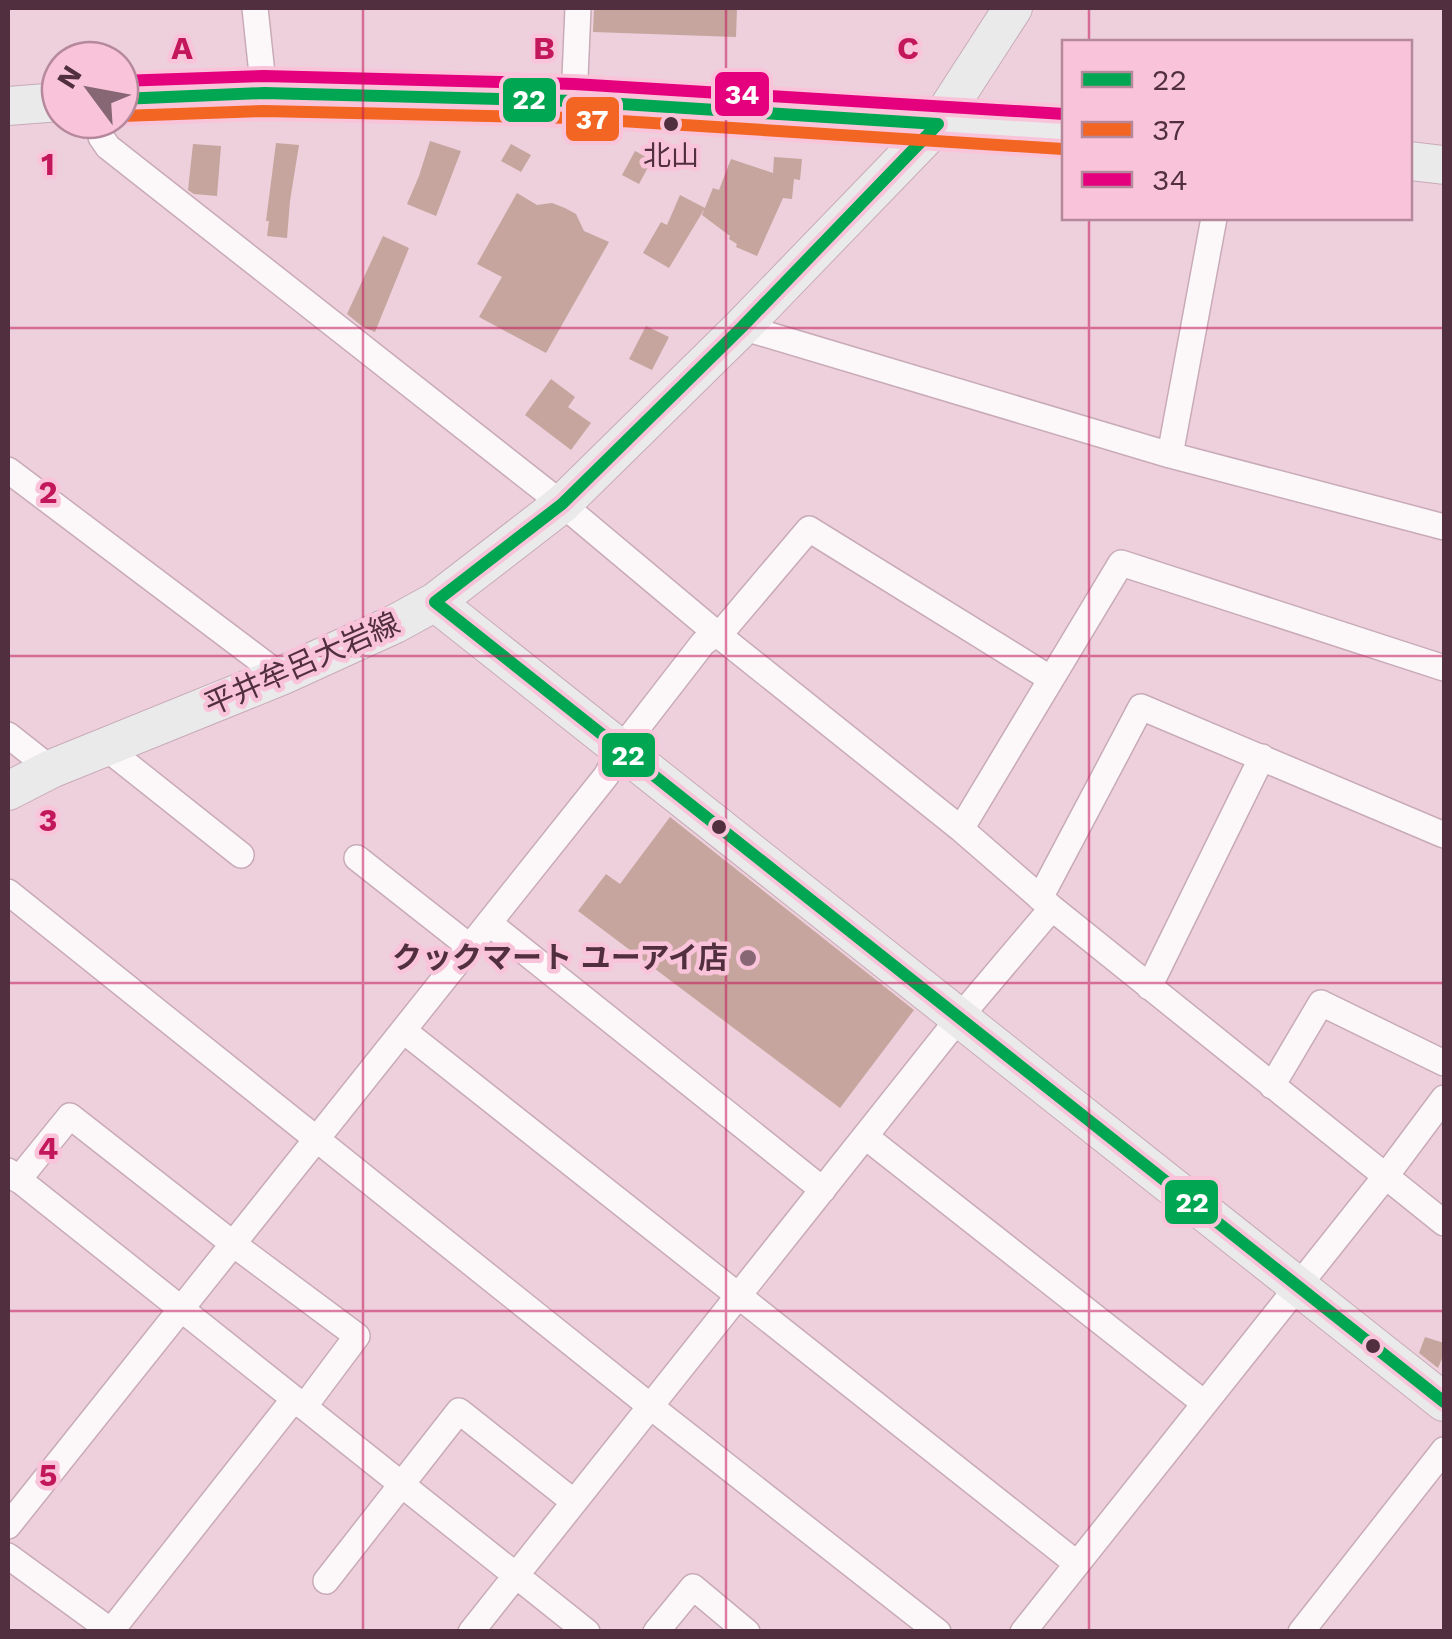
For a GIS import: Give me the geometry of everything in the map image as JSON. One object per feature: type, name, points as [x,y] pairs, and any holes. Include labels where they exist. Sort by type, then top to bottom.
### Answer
[{"type":"main road","name":"平井牟呂大岩線","points":[[8,791],[51,769],[280,676],[395,624],[435,602],[562,504],[742,327],[938,124],[1013,8]]},
{"type":"main road","points":[[140,98],[264,93],[574,101],[1062,132]]},
{"type":"main road","points":[[8,106],[40,104]]},
{"type":"main road","points":[[1412,161],[1444,164]]},
{"type":"main road","points":[[435,602],[1444,1402]]},
{"type":"street","points":[[255,8],[264,93]]},
{"type":"street","points":[[574,101],[578,8]]},
{"type":"street","points":[[103,140],[562,504],[961,829],[1046,903],[1444,1223]]},
{"type":"street","points":[[1170,455],[1214,220]]},
{"type":"street","points":[[742,327],[1170,455],[1444,528]]},
{"type":"street","points":[[8,470],[280,676]]},
{"type":"street","points":[[8,1526],[606,776],[703,643],[726,627],[809,529],[1051,678]]},
{"type":"street","points":[[961,829],[1121,564],[1444,668]]},
{"type":"street","points":[[472,1632],[866,1137],[1046,903],[1141,707],[1444,835]]},
{"type":"street","points":[[8,735],[51,769]]},
{"type":"street","points":[[105,748],[241,856]]},
{"type":"street","points":[[1149,986],[1262,758]]},
{"type":"street","points":[[357,858],[470,947]]},
{"type":"street","points":[[8,892],[938,1632]]},
{"type":"street","points":[[488,924],[823,1190]]},
{"type":"street","points":[[1272,1086],[1322,1003],[1444,1063]]},
{"type":"street","points":[[404,1031],[1076,1562]]},
{"type":"street","points":[[1023,1632],[1444,1098]]},
{"type":"street","points":[[8,1556],[111,1632],[299,1403],[356,1336],[70,1116],[10,1174],[299,1403],[587,1632]]},
{"type":"street","points":[[866,1137],[1204,1403]]},
{"type":"street","points":[[326,1581],[459,1411],[574,1502]]},
{"type":"street","points":[[1300,1632],[1444,1450]]},
{"type":"street","points":[[656,1632],[693,1586],[747,1632]]},
{"type":"building","points":[[594,8],[737,8],[736,37],[593,32]]},
{"type":"building","points":[[430,141],[461,151],[436,216],[407,204]]},
{"type":"building","points":[[276,143],[299,145],[287,238],[267,236]]},
{"type":"building","points":[[193,144],[221,146],[217,196],[188,190]]},
{"type":"building","points":[[511,144],[531,155],[521,172],[501,161]]},
{"type":"building","points":[[635,151],[652,160],[639,184],[622,175]]},
{"type":"building","points":[[774,157],[802,159],[800,180],[794,179],[792,199],[783,198],[757,256],[736,247],[730,236],[702,215],[713,188],[719,190],[731,159],[773,173]]},
{"type":"building","points":[[517,193],[537,205],[552,203],[565,208],[576,214],[584,231],[609,242],[546,353],[479,317],[502,277],[477,264]]},
{"type":"building","points":[[680,195],[705,208],[669,268],[643,253],[661,222],[667,225]]},
{"type":"building","points":[[383,236],[409,248],[375,332],[347,314]]},
{"type":"building","points":[[646,326],[669,337],[652,370],[629,359]]},
{"type":"building","points":[[551,379],[575,397],[568,407],[591,423],[571,450],[525,415]]},
{"type":"building","name":"クックマート ユーアイ店","points":[[670,817],[914,1010],[840,1108],[578,911],[606,874],[620,884]]},
{"type":"building","points":[[1425,1337],[1444,1343],[1438,1368],[1419,1353]]},
{"type":"transit line","name":"34","points":[[140,80],[264,76],[574,84],[1062,114]]},
{"type":"transit line","name":"22","points":[[140,98],[264,93],[574,101],[938,124]]},
{"type":"transit line","name":"37","points":[[140,115],[264,111],[573,118],[1062,149]]},
{"type":"transit line","name":"22","points":[[435,602],[562,504],[742,327],[938,124]]},
{"type":"transit line","name":"22","points":[[435,602],[1444,1402]]},
{"type":"place","name":"北山","points":[[671,124]]},
{"type":"place","name":"クックマート ユーアイ店","points":[[748,958]]}]
